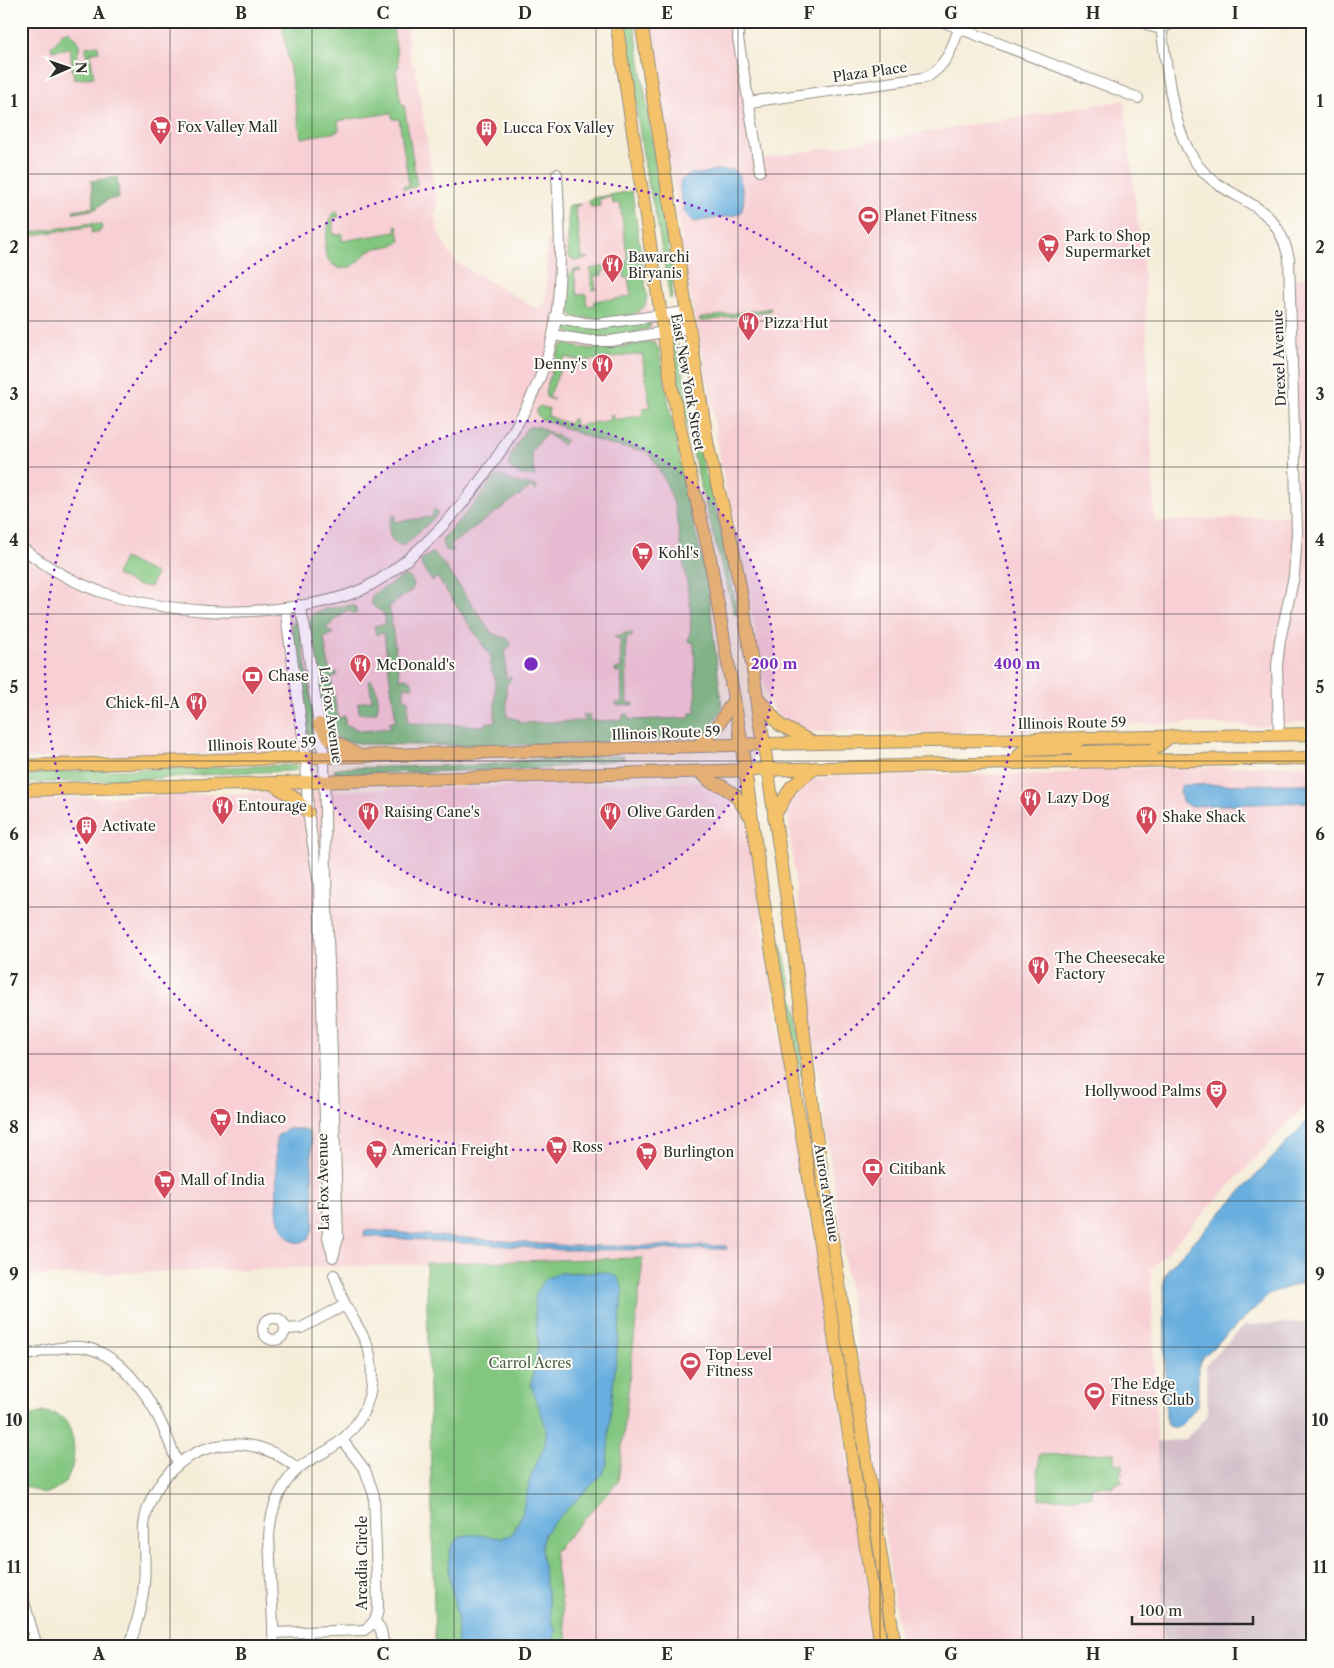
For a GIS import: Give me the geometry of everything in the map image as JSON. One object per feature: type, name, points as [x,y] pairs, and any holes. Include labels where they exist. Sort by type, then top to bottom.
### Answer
[{"type":"main road","name":"East New York Street","points":[[616,21],[679,427],[713,576],[742,745]]},
{"type":"main road","name":"East New York Street","points":[[641,21],[685,312],[708,448],[738,571],[765,744]]},
{"type":"main road","points":[[758,698],[780,725],[814,744]]},
{"type":"main road","points":[[697,746],[716,729],[734,699]]},
{"type":"main road","points":[[319,724],[330,739],[361,756]]},
{"type":"main road","name":"Illinois Route 59","points":[[21,766],[765,744],[1313,734]]},
{"type":"main road","points":[[1073,762],[1084,752],[1153,750],[1171,736]]},
{"type":"main road","points":[[1012,763],[1024,750],[1073,748],[1080,738]]},
{"type":"main road","name":"Aurora Avenue","points":[[765,744],[792,934],[815,1128],[895,1647]]},
{"type":"main road","name":"Aurora Avenue","points":[[742,745],[881,1647]]},
{"type":"main road","points":[[21,790],[768,769],[1313,758]]},
{"type":"main road","points":[[774,817],[791,787],[815,768]]},
{"type":"main road","points":[[700,772],[711,782],[722,786],[734,794],[752,818]]},
{"type":"main road","points":[[271,784],[296,800],[308,812]]},
{"type":"street","points":[[739,21],[738,38],[760,171]]},
{"type":"street","points":[[941,21],[960,25],[1138,98]]},
{"type":"street","points":[[1143,21],[1149,26],[1161,28],[1168,26],[1174,21]]},
{"type":"street","name":"Plaza Place","points":[[749,102],[924,78],[935,73],[942,66],[960,25]]},
{"type":"street","name":"Drexel Avenue","points":[[1161,28],[1174,112],[1186,148],[1206,174],[1225,188],[1259,208],[1273,221],[1286,246],[1289,259],[1297,533],[1294,576],[1280,640],[1277,665],[1279,734]]},
{"type":"street","points":[[21,548],[46,566],[106,595],[141,604],[213,611],[238,612],[285,608],[330,599],[357,591],[384,577],[407,560],[443,524],[480,479],[517,425],[541,374],[553,335],[555,317],[558,249],[557,174]]},
{"type":"street","points":[[555,317],[597,324],[685,312]]},
{"type":"street","points":[[553,335],[590,341],[610,341],[688,328]]},
{"type":"street","name":"La Fox Avenue","points":[[285,608],[306,758],[308,812],[319,885],[328,1237],[333,1257],[338,1238],[324,757],[304,623],[299,605]]},
{"type":"street","points":[[274,1647],[270,1524],[278,1498],[298,1469],[342,1440],[355,1427],[369,1400],[372,1376],[370,1355],[366,1342],[345,1305],[334,1275]]},
{"type":"street","points":[[286,1329],[301,1328],[345,1305]]},
{"type":"street","points":[[21,1357],[44,1350],[83,1347],[109,1358],[124,1369],[148,1400],[160,1422],[178,1464]]},
{"type":"street","name":"Arcadia Circle","points":[[273,1633],[359,1631],[368,1628],[375,1621],[378,1606],[374,1495],[365,1470],[342,1440]]},
{"type":"street","points":[[130,1647],[144,1590],[146,1517],[155,1493],[162,1481],[178,1464],[191,1455],[211,1447],[234,1444],[257,1446],[271,1451],[298,1469]]},
{"type":"street","points":[[21,1591],[38,1647]]},
{"type":"street","points":[[375,1621],[381,1630],[384,1647]]},
{"type":"shaded area","name":"Fox Valley Mall","points":[[21,21],[405,21],[411,64],[415,66],[438,209],[434,213],[439,235],[449,253],[458,263],[533,307],[539,308],[546,302],[547,239],[569,240],[568,208],[570,205],[580,204],[593,198],[632,191],[647,296],[659,349],[683,479],[707,579],[722,708],[698,735],[661,740],[484,746],[365,744],[341,740],[286,752],[21,759]]},
{"type":"shaded area","points":[[648,21],[734,21],[733,28],[753,160],[1124,100],[1144,276],[1155,522],[1298,515],[1293,278],[1313,277],[1313,722],[1296,722],[1258,727],[1190,723],[1091,725],[1052,731],[929,733],[801,731],[780,721],[769,702],[761,671],[742,560],[725,486],[702,351],[690,294]]},
{"type":"shaded area","points":[[1313,765],[1313,1097],[1151,1269],[1164,1647],[901,1647],[815,1055],[787,806],[792,793],[805,781],[840,775],[1053,774],[1093,769]]},
{"type":"shaded area","points":[[712,781],[745,812],[806,1204],[817,1253],[877,1647],[568,1647],[554,1552],[618,1482],[642,1258],[21,1276],[21,799]]},
{"type":"shaded area","points":[[1313,1322],[1313,1647],[1164,1647],[1157,1442],[1186,1439],[1208,1414],[1206,1364],[1245,1325]]},
{"type":"green space","points":[[282,21],[390,22],[393,28],[399,66],[396,70],[401,103],[404,105],[417,185],[415,187],[403,189],[403,186],[409,185],[399,119],[393,119],[391,113],[338,121],[339,129],[337,132],[301,138]]},
{"type":"green space","points":[[623,21],[634,21],[673,277],[672,298],[670,299],[658,227],[646,174]]},
{"type":"green space","points":[[69,31],[75,37],[79,46],[76,65],[82,67],[87,64],[86,47],[98,45],[99,51],[90,53],[94,77],[74,80],[70,48],[52,51],[51,47],[61,34]]},
{"type":"green space","points":[[117,177],[119,198],[107,200],[96,209],[74,213],[73,210],[94,207],[91,181]]},
{"type":"green space","points":[[632,191],[647,296],[645,306],[638,312],[621,317],[574,317],[567,307],[569,275],[573,270],[580,269],[581,271],[574,272],[577,295],[586,294],[587,306],[594,305],[594,301],[631,296],[628,277],[625,278],[624,272],[618,272],[617,269],[602,271],[602,275],[594,276],[596,289],[592,290],[590,269],[628,262],[620,203],[613,204],[612,197],[599,199],[600,206],[591,207],[589,201],[593,198]]},
{"type":"green space","points":[[580,204],[575,206],[582,258],[589,258],[575,261],[568,256],[568,208],[570,205]]},
{"type":"green space","points":[[337,211],[339,217],[333,218],[333,235],[342,234],[342,241],[396,232],[395,226],[397,225],[400,241],[394,245],[371,250],[350,267],[337,267],[326,256],[325,242],[331,215]]},
{"type":"green space","points":[[92,223],[101,225],[100,231],[91,233],[93,226],[21,237],[21,234]]},
{"type":"green space","points":[[771,308],[770,311],[706,321],[699,320],[701,318]]},
{"type":"green space","points":[[648,323],[651,325],[649,328],[641,331],[592,337],[580,336],[563,329],[569,326],[589,328]]},
{"type":"green space","points":[[675,340],[679,347],[692,421],[719,522],[738,614],[735,615],[691,445],[677,376],[672,341]]},
{"type":"green space","points":[[649,342],[655,343],[659,349],[683,479],[707,579],[722,708],[708,732],[689,737],[661,740],[484,746],[365,744],[341,740],[333,735],[326,726],[323,715],[309,622],[316,612],[341,606],[355,606],[357,613],[354,614],[348,610],[326,628],[333,633],[324,638],[330,673],[337,672],[337,675],[331,678],[338,718],[345,716],[345,724],[361,731],[391,728],[389,723],[396,721],[384,636],[383,633],[376,635],[374,626],[385,624],[384,614],[372,605],[371,599],[372,595],[404,576],[409,577],[414,584],[412,590],[389,607],[400,679],[406,678],[412,682],[413,687],[404,687],[404,698],[408,699],[408,723],[485,726],[486,722],[495,722],[495,679],[489,663],[493,660],[437,577],[432,581],[421,565],[422,559],[432,553],[445,566],[492,633],[510,642],[511,645],[505,652],[506,680],[510,676],[511,680],[506,685],[507,717],[518,719],[519,723],[587,721],[582,715],[589,715],[590,721],[623,720],[623,715],[628,714],[629,720],[690,718],[690,713],[696,712],[694,643],[688,641],[691,621],[690,609],[678,524],[671,495],[659,469],[646,451],[609,445],[541,419],[537,413],[537,408],[540,406],[549,409],[548,416],[569,424],[574,418],[575,426],[611,420],[610,415],[613,414],[614,420],[643,415],[642,408],[650,407],[642,354],[582,361],[565,357],[549,397],[554,400],[546,397],[545,392],[559,349],[563,344],[601,349]]},
{"type":"green space","points":[[538,427],[566,440],[563,445],[548,434],[544,435],[531,452],[535,476],[513,471],[509,466],[512,453],[526,429]]},
{"type":"green space","points":[[500,476],[518,483],[536,486],[538,489],[535,491],[531,487],[450,545],[453,550],[452,552],[445,550],[442,542],[443,538],[476,502],[495,477]]},
{"type":"green space","points":[[434,509],[438,512],[436,516],[405,545],[400,545],[392,540],[389,526],[392,517],[396,516],[394,522],[432,517]]},
{"type":"green space","points":[[124,558],[156,574],[150,587],[136,585],[116,575]]},
{"type":"green space","points":[[295,616],[299,622],[318,744],[313,749],[310,747],[291,625]]},
{"type":"green space","points":[[631,632],[633,635],[626,638],[627,703],[634,703],[634,705],[617,706],[616,703],[622,703],[621,672],[616,672],[615,669],[621,668],[620,638],[615,638],[614,636]]},
{"type":"green space","points":[[369,680],[371,680],[377,691],[377,709],[376,712],[359,713],[358,703],[372,700]]},
{"type":"green space","points":[[624,756],[624,759],[538,769],[339,774],[335,773],[334,770],[344,768],[484,765],[550,758]]},
{"type":"green space","points":[[294,765],[298,769],[292,771],[230,773],[134,780],[21,783],[21,775],[78,771]]},
{"type":"green space","points":[[782,944],[798,1020],[804,1076],[801,1077],[778,945]]},
{"type":"green space","name":"Carrol Acres","points":[[643,1258],[618,1482],[554,1552],[568,1647],[435,1647],[426,1263]]},
{"type":"green space","points":[[45,1412],[59,1415],[66,1421],[72,1437],[74,1456],[73,1465],[65,1482],[57,1489],[44,1494],[25,1486],[21,1481],[21,1421],[23,1417]]},
{"type":"green space","points":[[1114,1453],[1114,1464],[1122,1464],[1124,1467],[1120,1469],[1123,1473],[1119,1476],[1123,1482],[1115,1484],[1115,1486],[1091,1487],[1091,1497],[1040,1499],[1037,1471],[1039,1455]]},
{"type":"water","points":[[717,170],[734,170],[739,174],[744,198],[742,210],[740,213],[731,216],[693,222],[684,211],[680,181],[692,173],[700,174]]},
{"type":"water","points":[[1313,784],[1313,802],[1190,806],[1182,802],[1180,791],[1181,786],[1184,785]]},
{"type":"water","points":[[1313,1115],[1313,1279],[1270,1294],[1204,1356],[1198,1367],[1198,1404],[1183,1424],[1178,1427],[1171,1427],[1168,1425],[1166,1418],[1164,1279],[1169,1268]]},
{"type":"water","points":[[288,1129],[304,1129],[308,1131],[311,1140],[314,1224],[310,1237],[297,1242],[292,1241],[288,1237],[277,1213],[276,1142],[277,1136]]},
{"type":"water","points":[[365,1230],[567,1246],[726,1246],[727,1249],[563,1250],[364,1236]]},
{"type":"water","points":[[604,1272],[617,1277],[623,1291],[607,1464],[602,1475],[544,1534],[541,1547],[552,1623],[556,1630],[554,1635],[556,1647],[457,1647],[457,1616],[449,1572],[451,1549],[455,1541],[463,1536],[500,1537],[512,1534],[522,1514],[530,1479],[545,1444],[546,1427],[531,1385],[538,1344],[534,1302],[537,1291],[547,1278],[559,1273]]},
{"type":"place","name":"Fox Valley Mall","points":[[161,146]]},
{"type":"place","name":"Lucca Fox Valley","points":[[487,147]]},
{"type":"place","name":"Planet Fitness","points":[[868,235]]},
{"type":"place","name":"Park to Shop Supermarket","points":[[1049,263]]},
{"type":"place","name":"Bawarchi Biryanis","points":[[612,284]]},
{"type":"place","name":"Pizza Hut","points":[[748,342]]},
{"type":"place","name":"Denny's","points":[[603,383]]},
{"type":"place","name":"Kohl's","points":[[642,572]]},
{"type":"place","name":"McDonald's","points":[[360,684]]},
{"type":"place","name":"Chase","points":[[252,695]]},
{"type":"place","name":"Chick-fil-A","points":[[196,722]]},
{"type":"place","name":"Lazy Dog","points":[[1031,817]]},
{"type":"place","name":"Entourage","points":[[222,825]]},
{"type":"place","name":"Raising Cane's","points":[[368,831]]},
{"type":"place","name":"Olive Garden","points":[[611,831]]},
{"type":"place","name":"Shake Shack","points":[[1146,836]]},
{"type":"place","name":"Activate","points":[[86,845]]},
{"type":"place","name":"The Cheesecake Factory","points":[[1039,985]]},
{"type":"place","name":"Hollywood Palms","points":[[1217,1110]]},
{"type":"place","name":"Indiaco","points":[[220,1137]]},
{"type":"place","name":"Ross","points":[[556,1166]]},
{"type":"place","name":"American Freight","points":[[376,1169]]},
{"type":"place","name":"Burlington","points":[[647,1171]]},
{"type":"place","name":"Citibank","points":[[873,1188]]},
{"type":"place","name":"Mall of India","points":[[164,1199]]},
{"type":"place","name":"Top Level Fitness","points":[[690,1382]]},
{"type":"place","name":"The Edge Fitness Club","points":[[1095,1411]]}]
